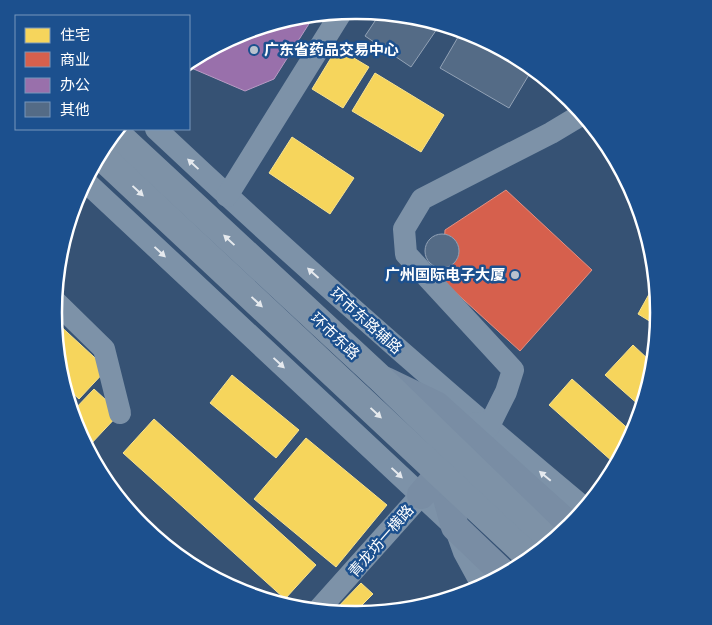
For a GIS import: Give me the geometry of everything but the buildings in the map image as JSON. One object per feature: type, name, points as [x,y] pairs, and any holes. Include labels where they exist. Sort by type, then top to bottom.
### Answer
[{"type":"highway","name":"环市东路","points":[[121,137],[381,379],[545,538]]},
{"type":"highway","name":"环市东路","points":[[105,160],[525,553]]},
{"type":"main road","points":[[381,379],[436,406],[564,520]]},
{"type":"main road","points":[[440,472],[455,527],[499,569]]},
{"type":"main road","name":"青龙坊一横路","points":[[421,495],[440,472]]},
{"type":"street","points":[[227,196],[337,19]]},
{"type":"street","points":[[436,406],[488,428],[506,392],[513,370],[406,254],[404,229],[422,199],[551,133],[576,118]]},
{"type":"street","name":"环市东路辅路","points":[[157,130],[227,196],[401,352],[579,504]]},
{"type":"street","points":[[91,187],[455,527],[464,552],[479,579]]},
{"type":"street","points":[[62,308],[104,349],[120,413]]},
{"type":"street","points":[[401,352],[474,468]]},
{"type":"street","name":"青龙坊一横路","points":[[323,605],[421,495]]},
{"type":"place","name":"广东省药品交易中心","points":[[254,50]]},
{"type":"place","name":"广州国际电子大厦","points":[[515,275]]}]
